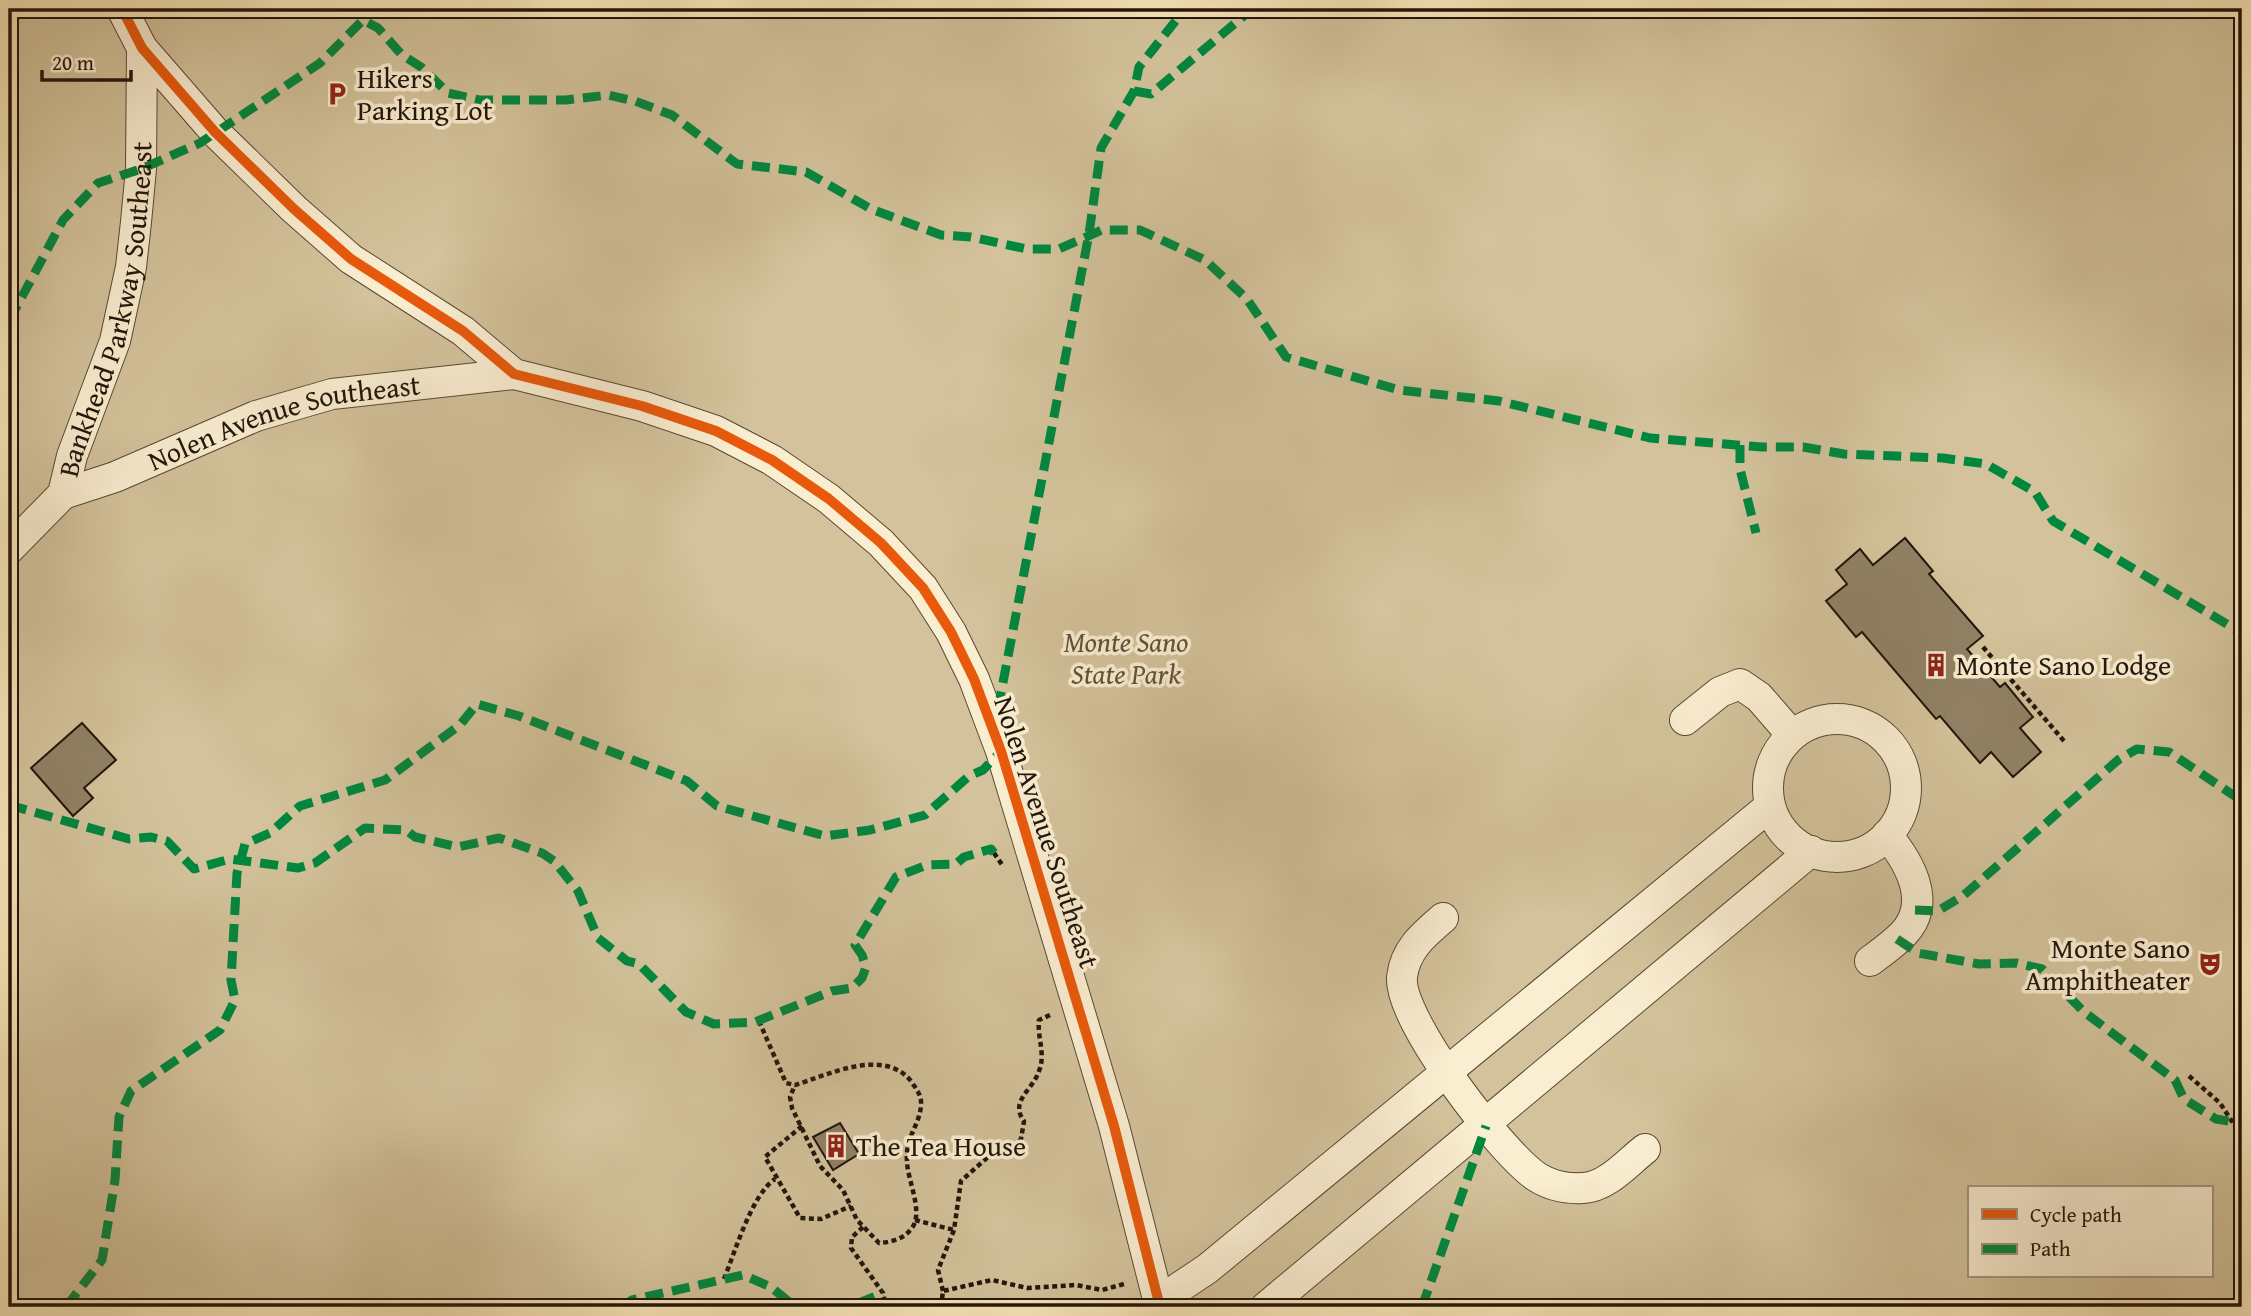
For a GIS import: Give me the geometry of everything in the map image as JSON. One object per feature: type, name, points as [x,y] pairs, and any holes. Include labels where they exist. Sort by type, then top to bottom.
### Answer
[{"type":"street","name":"Nolen Avenue Southeast","points":[[122,9],[142,48],[215,132],[293,209],[351,259],[463,331],[514,374]]},
{"type":"street","name":"Bankhead Parkway Southeast","points":[[9,550],[62,494],[72,456],[115,341],[131,267],[141,169],[142,48]]},
{"type":"street","name":"Nolen Avenue Southeast","points":[[62,494],[115,477],[256,416],[332,394],[514,374],[642,406],[716,431],[772,460],[850,516],[881,543],[923,588],[951,632],[974,679],[1001,751],[1083,1022],[1157,1294]]},
{"type":"street","points":[[1685,720],[1720,692],[1740,684],[1759,697],[1792,735]]},
{"type":"street","points":[[1840,719],[1863,724],[1886,740],[1901,763],[1906,791],[1900,817],[1887,835],[1873,847],[1857,854],[1833,857],[1811,851],[1786,834],[1770,806],[1770,770],[1780,750],[1792,735],[1813,723],[1840,719]]},
{"type":"street","points":[[1157,1294],[1207,1269],[1770,806]]},
{"type":"street","points":[[1871,961],[1904,933],[1914,918],[1917,904],[1916,882],[1910,865],[1887,835]]},
{"type":"street","points":[[1266,1307],[1486,1126],[1811,851]]},
{"type":"street","points":[[1443,918],[1417,940],[1407,958],[1401,980],[1420,1031],[1486,1126],[1527,1169],[1539,1178],[1564,1187],[1591,1188],[1602,1184],[1645,1149]]},
{"type":"path","points":[[1983,647],[2064,741]]},
{"type":"path","points":[[994,853],[1001,863]]},
{"type":"path","points":[[941,1307],[943,1291],[938,1270],[954,1230],[961,1181],[989,1156],[1012,1150],[1021,1139],[1024,1121],[1019,1114],[1018,1103],[1035,1079],[1042,1055],[1039,1020],[1048,1014],[1083,1022]]},
{"type":"path","points":[[759,1021],[786,1083],[795,1085],[862,1065],[890,1068],[906,1076],[919,1092],[922,1106],[906,1145],[914,1227],[892,1242],[879,1243],[863,1227],[843,1190],[820,1166],[790,1097],[795,1085]]},
{"type":"path","points":[[2189,1076],[2220,1103],[2242,1137]]},
{"type":"path","points":[[802,1126],[765,1157],[775,1179],[800,1219],[821,1219],[850,1206]]},
{"type":"path","points":[[724,1279],[747,1223],[768,1184],[775,1179]]},
{"type":"path","points":[[915,1220],[954,1230]]},
{"type":"path","points":[[863,1227],[852,1237],[850,1248],[883,1293],[886,1307]]},
{"type":"path","points":[[943,1291],[992,1280],[1027,1288],[1076,1285],[1157,1294]]},
{"type":"green space","name":"Monte Sano State Park","points":[[9,9],[2242,9],[2242,1307],[9,1307]]},
{"type":"building","name":"Monte Sano Lodge","points":[[1905,538],[1933,571],[1929,574],[1983,636],[1967,649],[2000,687],[2005,683],[2033,717],[2020,728],[2041,752],[2013,777],[1991,752],[1980,763],[1940,716],[1936,719],[1862,632],[1856,637],[1826,601],[1847,584],[1836,570],[1860,549],[1873,565]]},
{"type":"building","points":[[82,723],[116,760],[84,788],[93,798],[73,816],[31,768]]},
{"type":"building","name":"The Tea House","points":[[840,1123],[859,1154],[833,1170],[813,1137]]},
{"type":"marked path","points":[[66,1307],[102,1260],[115,1180],[119,1117],[131,1091],[220,1030],[235,1000],[231,980],[237,873],[245,844],[270,833],[300,806],[385,780],[460,725],[477,704],[519,716],[687,781],[717,806],[825,836],[870,830],[925,815],[969,776],[983,770],[1001,751],[1011,733],[1000,698],[1089,234],[1101,148],[1134,91],[1139,67],[1185,9]]},
{"type":"marked path","points":[[1134,91],[1151,94],[1252,9]]},
{"type":"marked path","points":[[9,321],[63,220],[98,183],[141,169],[200,143],[320,63],[363,20],[378,28],[401,54],[421,67],[448,93],[479,100],[566,100],[608,95],[635,101],[672,115],[737,164],[806,172],[871,209],[941,235],[971,237],[1027,249],[1059,249],[1102,230],[1140,230],[1205,260],[1247,299],[1286,357],[1399,390],[1499,401],[1650,438],[1762,447],[1803,447],[1844,454],[1943,458],[1986,464],[2035,492],[2053,521],[2242,633]]},
{"type":"marked path","points":[[1740,445],[1740,469],[1756,533]]},
{"type":"marked path","points":[[1915,910],[1938,911],[1964,895],[2118,760],[2137,749],[2169,752],[2242,801]]},
{"type":"marked path","points":[[9,805],[129,839],[151,837],[167,841],[194,869],[230,859],[298,868],[315,863],[365,828],[406,830],[415,837],[458,847],[499,838],[542,853],[554,861],[578,891],[598,938],[627,961],[639,964],[686,1012],[714,1024],[755,1022],[832,991],[852,988],[862,978],[866,967],[855,945],[896,877],[927,865],[956,864],[964,857],[991,849],[994,853]]},
{"type":"marked path","points":[[1897,939],[1918,953],[1979,964],[2016,963],[2042,969],[2084,1012],[2175,1080],[2184,1099],[2216,1119],[2233,1122],[2242,1119]]},
{"type":"marked path","points":[[1422,1307],[1486,1126]]},
{"type":"marked path","points":[[621,1307],[632,1300],[743,1275],[771,1287],[795,1307]]},
{"type":"marked path","points":[[831,1307],[859,1303],[883,1293]]},
{"type":"cycle path","points":[[122,9],[142,48],[215,132],[294,209],[351,259],[463,331],[514,374],[642,406],[716,431],[772,460],[829,499],[881,543],[923,588],[951,632],[974,679],[1001,751],[1114,1126],[1160,1307]]},
{"type":"place","name":"Hikers Parking Lot","points":[[337,94]]},
{"type":"place","name":"Monte Sano Lodge","points":[[1936,665]]},
{"type":"place","name":"Monte Sano Amphitheater","points":[[2210,964]]},
{"type":"place","name":"The Tea House","points":[[836,1146]]}]
